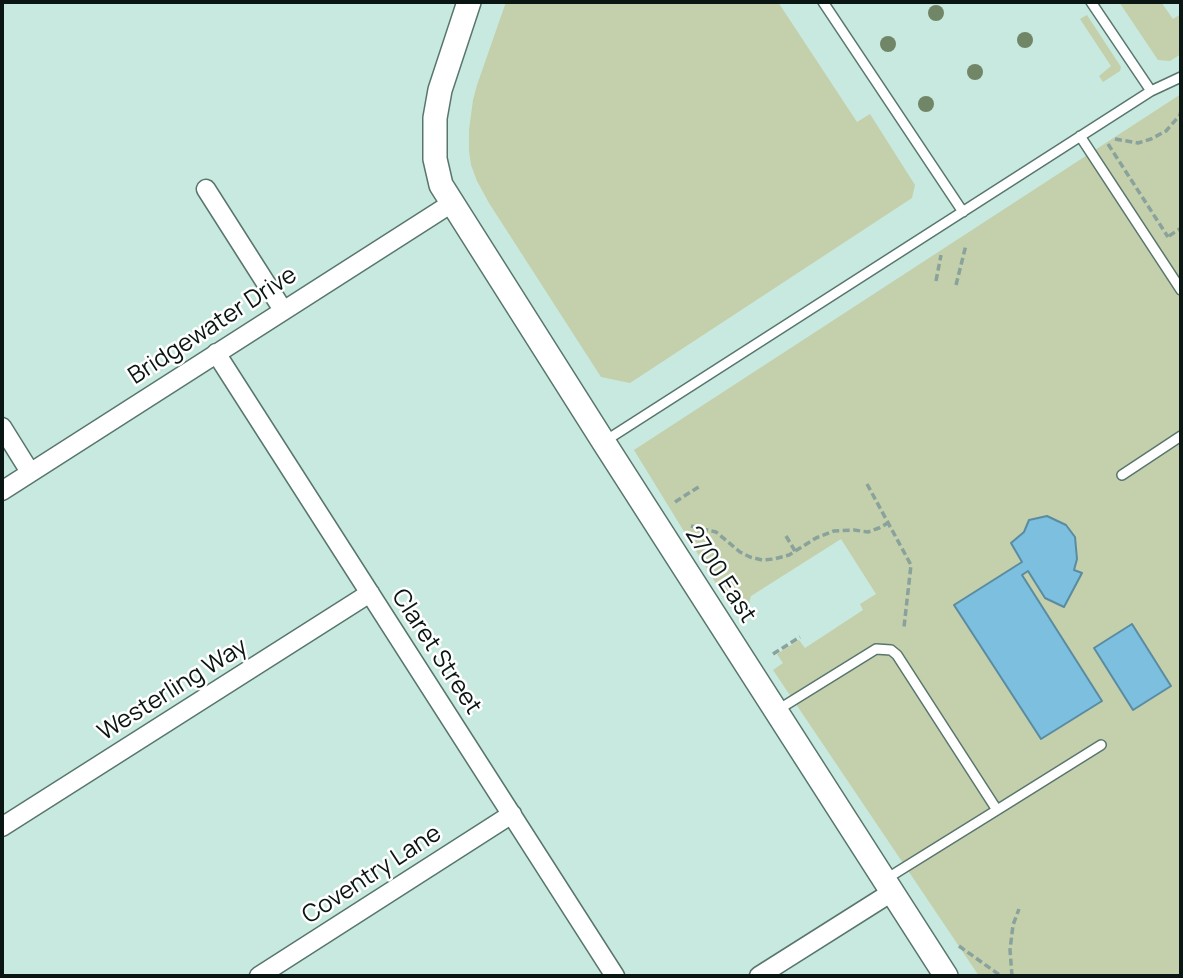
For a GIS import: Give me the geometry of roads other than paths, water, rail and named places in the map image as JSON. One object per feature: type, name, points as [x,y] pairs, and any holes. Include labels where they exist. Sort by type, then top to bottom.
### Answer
[{"type":"street","name":"2700 East","points":[[469,2],[440,90],[435,118],[435,159],[442,185],[603,442],[946,976]]},
{"type":"street","points":[[206,189],[283,310]]},
{"type":"street","name":"Bridgewater Drive","points":[[2,491],[452,203]]},
{"type":"street","name":"Claret Street","points":[[216,354],[615,976]]},
{"type":"street","points":[[2,427],[30,472]]},
{"type":"street","name":"Westerling Way","points":[[2,827],[370,593]]},
{"type":"street","name":"Coventry Lane","points":[[259,976],[512,814]]},
{"type":"street","points":[[759,976],[888,886]]},
{"type":"lane","points":[[823,2],[963,212]]},
{"type":"lane","points":[[1091,2],[1151,91]]},
{"type":"lane","points":[[603,442],[1151,91],[1181,77]]},
{"type":"lane","points":[[1080,136],[1181,290]]},
{"type":"lane","points":[[1122,475],[1181,436]]},
{"type":"lane","points":[[776,711],[869,652],[876,649],[891,650],[897,654],[997,810]]},
{"type":"lane","points":[[888,886],[997,810],[1101,746]]},
{"type":"water","points":[[1047,516],[1066,525],[1075,537],[1077,559],[1074,570],[1082,573],[1064,607],[1045,598],[1028,571],[1022,575],[1102,701],[1041,739],[954,605],[1022,562],[1011,543],[1024,532],[1029,520]]},
{"type":"water","points":[[1132,624],[1171,686],[1133,710],[1094,648]]}]
